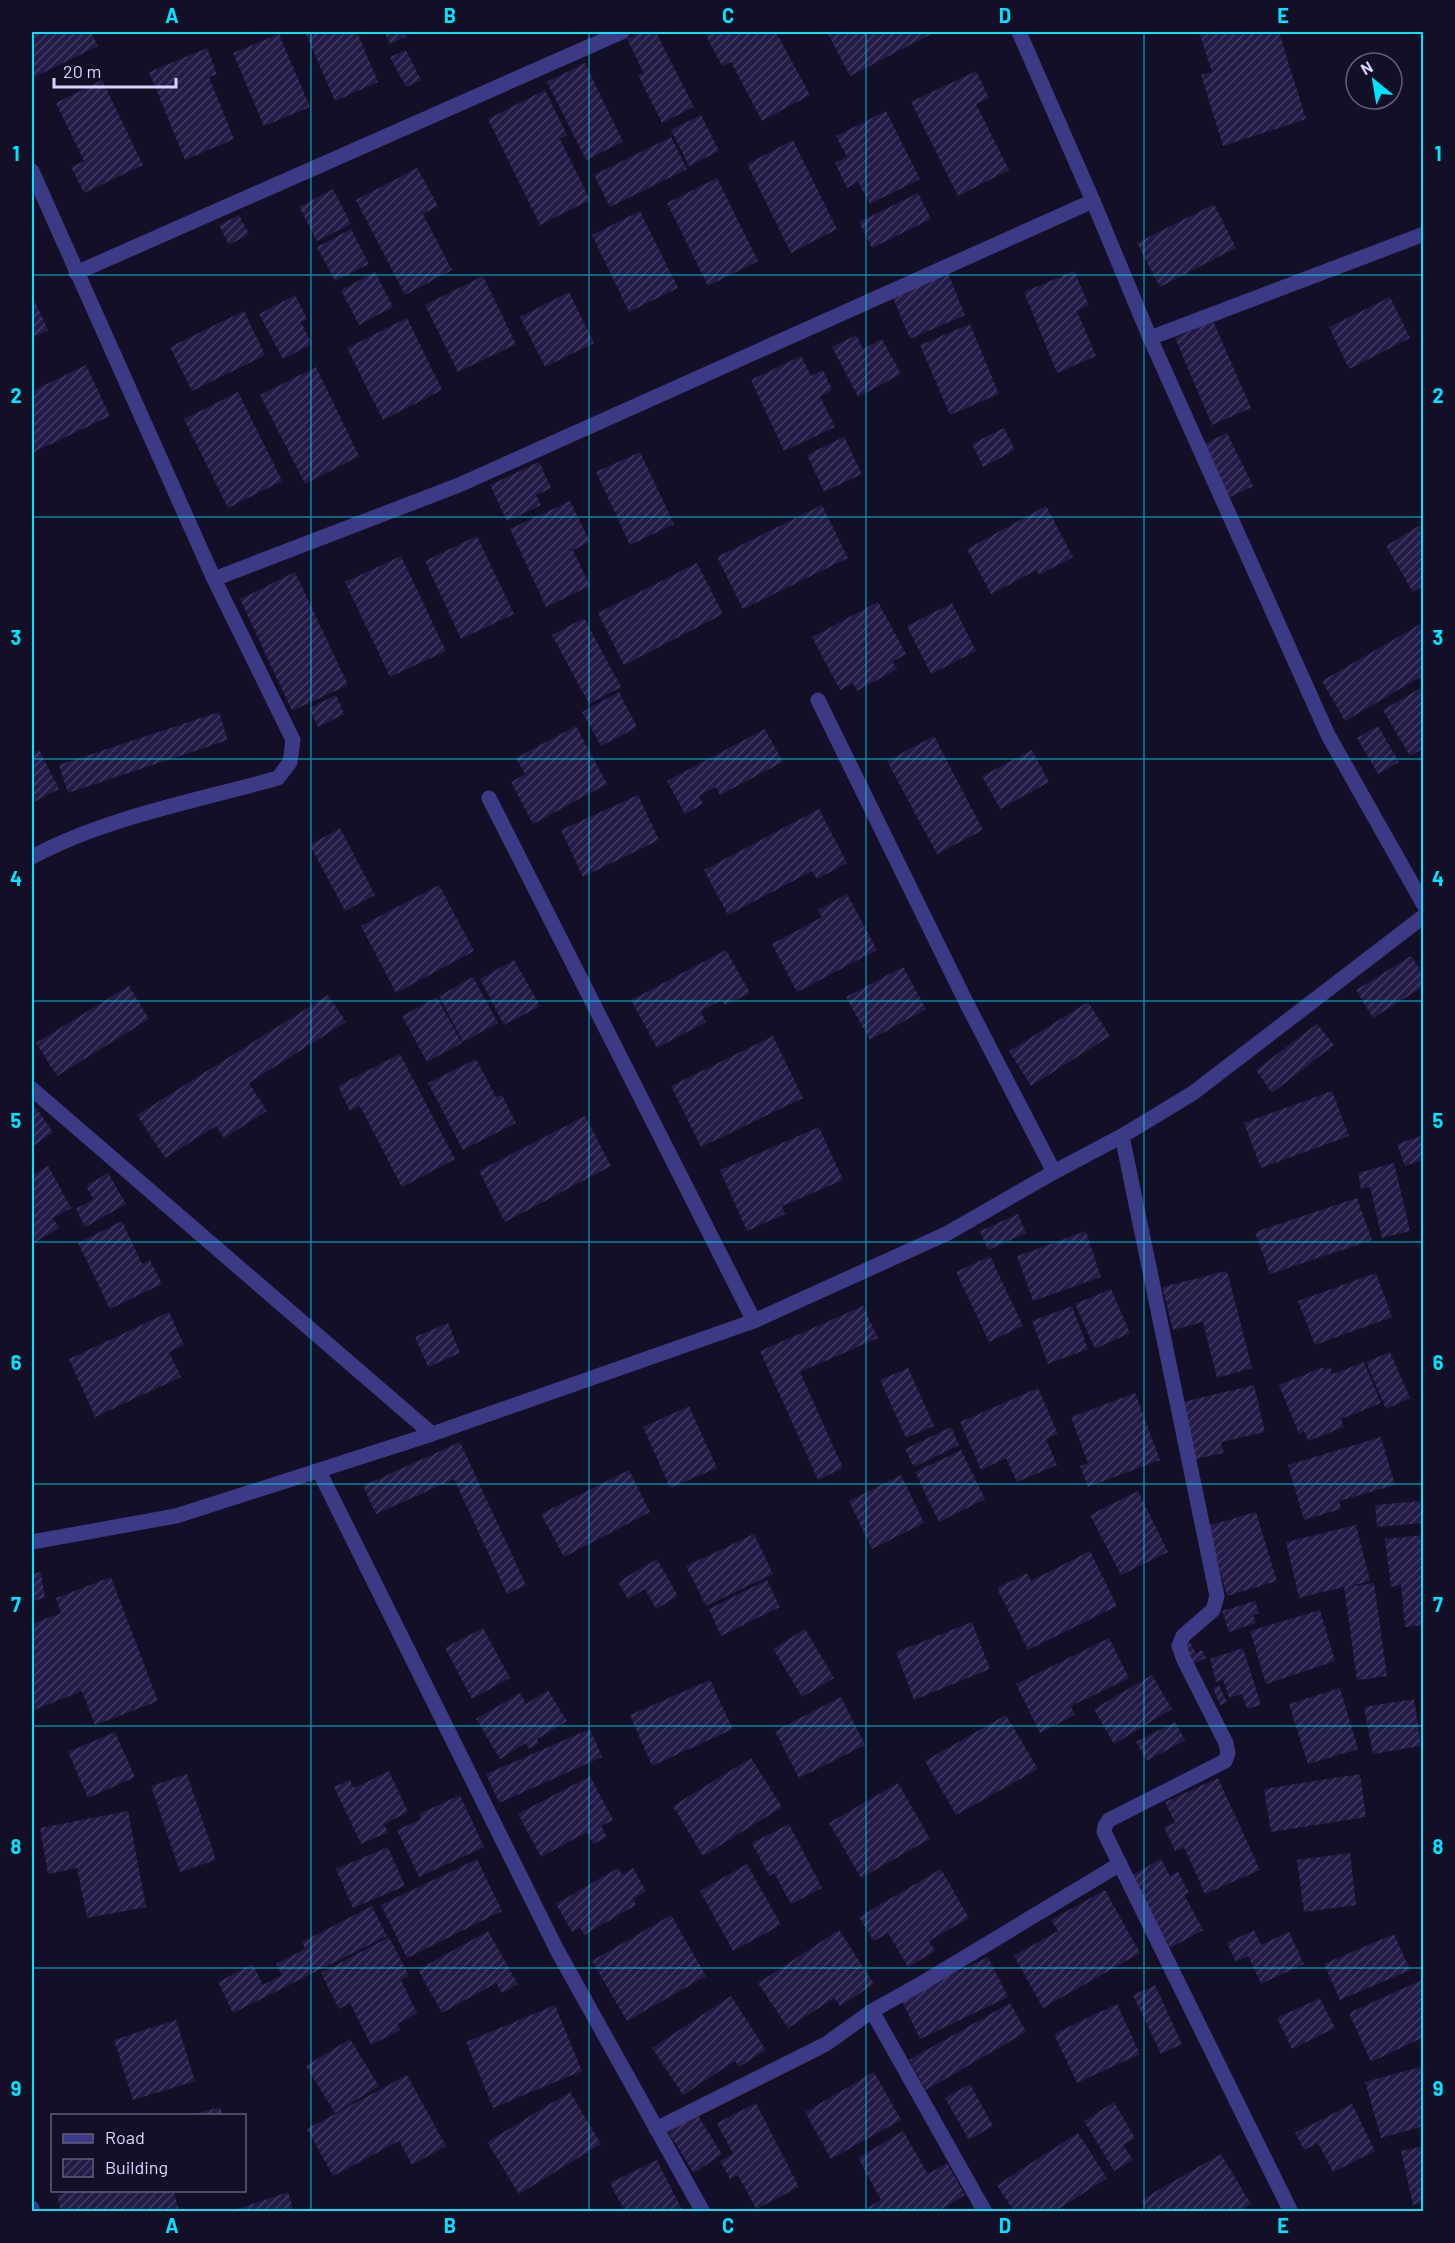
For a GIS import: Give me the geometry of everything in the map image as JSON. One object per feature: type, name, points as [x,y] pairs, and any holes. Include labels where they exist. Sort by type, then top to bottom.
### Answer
[{"type":"street","points":[[76,273],[622,32]]},
{"type":"street","points":[[1019,32],[1094,201],[1150,338],[1328,735],[1424,905]]},
{"type":"street","points":[[32,171],[214,579],[293,740],[290,762],[278,778],[130,818],[56,844],[32,857]]},
{"type":"street","points":[[214,579],[459,485],[1094,201]]},
{"type":"street","points":[[1150,338],[1424,234]]},
{"type":"street","points":[[818,700],[967,1004],[1054,1172]]},
{"type":"street","points":[[489,798],[754,1321]]},
{"type":"street","points":[[32,1542],[176,1516],[432,1434],[754,1321],[948,1233],[1122,1136],[1193,1093],[1424,916]]},
{"type":"street","points":[[32,1089],[432,1434]]},
{"type":"street","points":[[1122,1136],[1217,1596],[1214,1610],[1183,1636],[1179,1646],[1226,1743],[1228,1753],[1225,1761],[1109,1820],[1104,1832],[1291,2211]]},
{"type":"street","points":[[319,1471],[557,1950],[704,2211]]},
{"type":"street","points":[[656,2129],[826,2044],[872,2011],[1120,1864]]},
{"type":"street","points":[[872,2011],[985,2211]]},
{"type":"building","points":[[32,32],[91,32],[98,46],[32,78]]},
{"type":"building","points":[[305,32],[357,32],[378,82],[335,101]]},
{"type":"building","points":[[384,32],[404,32],[406,36],[390,44]]},
{"type":"building","points":[[642,32],[656,32],[694,107],[662,123],[638,75],[644,73],[627,39]]},
{"type":"building","points":[[704,32],[776,32],[810,95],[762,121],[731,62],[722,66]]},
{"type":"building","points":[[827,32],[935,32],[850,76]]},
{"type":"building","points":[[1199,32],[1279,32],[1306,119],[1223,146],[1201,75],[1212,72]]},
{"type":"building","points":[[279,34],[310,107],[264,126],[233,53]]},
{"type":"building","points":[[207,48],[217,74],[209,77],[234,139],[185,160],[149,72]]},
{"type":"building","points":[[406,50],[421,80],[406,87],[390,57]]},
{"type":"building","points":[[585,63],[623,142],[586,160],[547,82]]},
{"type":"building","points":[[976,71],[989,98],[976,104],[1009,170],[958,196],[911,102]]},
{"type":"building","points":[[102,80],[143,165],[84,193],[71,167],[84,161],[56,103]]},
{"type":"building","points":[[545,90],[567,135],[560,139],[590,200],[540,225],[488,119]]},
{"type":"building","points":[[886,111],[920,179],[870,204],[858,182],[847,188],[835,163],[847,157],[836,136]]},
{"type":"building","points":[[701,115],[719,151],[689,166],[671,130]]},
{"type":"building","points":[[671,137],[687,169],[610,207],[594,175]]},
{"type":"building","points":[[793,140],[837,229],[791,253],[747,164]]},
{"type":"building","points":[[417,168],[438,206],[423,214],[452,270],[405,295],[356,200]]},
{"type":"building","points":[[717,178],[758,261],[708,286],[667,203]]},
{"type":"building","points":[[333,189],[351,224],[317,241],[299,207]]},
{"type":"building","points":[[918,193],[931,219],[872,248],[859,222]]},
{"type":"building","points":[[1214,204],[1236,248],[1160,287],[1137,243]]},
{"type":"building","points":[[640,211],[678,288],[629,312],[592,235]]},
{"type":"building","points":[[239,215],[249,234],[229,245],[219,225]]},
{"type":"building","points":[[351,229],[369,264],[335,281],[317,247]]},
{"type":"building","points":[[947,271],[965,315],[910,339],[892,295]]},
{"type":"building","points":[[1074,271],[1089,305],[1077,311],[1096,356],[1057,373],[1024,292]]},
{"type":"building","points":[[375,272],[393,307],[359,325],[341,290]]},
{"type":"building","points":[[483,276],[516,344],[458,372],[425,305]]},
{"type":"building","points":[[569,292],[594,343],[545,367],[520,317]]},
{"type":"building","points":[[32,295],[48,330],[32,338]]},
{"type":"building","points":[[295,295],[307,319],[301,322],[312,344],[283,359],[259,314]]},
{"type":"building","points":[[1390,297],[1410,338],[1349,369],[1329,327]]},
{"type":"building","points":[[244,311],[265,355],[192,391],[170,347]]},
{"type":"building","points":[[407,318],[442,390],[383,420],[347,348]]},
{"type":"building","points":[[1213,321],[1251,408],[1212,425],[1175,338]]},
{"type":"building","points":[[970,324],[999,394],[950,415],[920,345]]},
{"type":"building","points":[[856,335],[863,349],[882,339],[901,374],[858,397],[832,347]]},
{"type":"building","points":[[801,356],[811,376],[823,370],[832,390],[820,396],[835,427],[784,451],[751,380]]},
{"type":"building","points":[[86,365],[110,416],[32,453],[32,391]]},
{"type":"building","points":[[316,367],[359,456],[305,484],[260,395]]},
{"type":"building","points":[[238,392],[282,481],[228,508],[184,419]]},
{"type":"building","points":[[1004,428],[1015,450],[983,467],[972,444]]},
{"type":"building","points":[[1227,433],[1253,486],[1230,497],[1204,444]]},
{"type":"building","points":[[844,437],[862,474],[824,492],[807,455]]},
{"type":"building","points":[[640,452],[674,524],[630,545],[596,472]]},
{"type":"building","points":[[539,462],[551,488],[536,495],[541,505],[507,521],[490,485]]},
{"type":"building","points":[[570,501],[590,542],[573,550],[590,586],[546,607],[510,529]]},
{"type":"building","points":[[822,505],[848,558],[743,609],[717,557]]},
{"type":"building","points":[[1046,506],[1073,557],[1039,575],[1037,570],[991,594],[967,549]]},
{"type":"building","points":[[1424,523],[1424,585],[1413,592],[1386,546]]},
{"type":"building","points":[[477,536],[514,614],[461,639],[425,561]]},
{"type":"building","points":[[401,556],[446,651],[390,677],[345,582]]},
{"type":"building","points":[[697,563],[723,614],[624,665],[598,613]]},
{"type":"building","points":[[295,572],[348,685],[292,711],[240,599]]},
{"type":"building","points":[[878,602],[906,654],[892,662],[897,669],[857,691],[853,683],[840,690],[812,637]]},
{"type":"building","points":[[952,603],[976,651],[931,674],[907,626]]},
{"type":"building","points":[[584,618],[621,687],[589,704],[552,635]]},
{"type":"building","points":[[1424,622],[1424,675],[1345,721],[1322,681]]},
{"type":"building","points":[[1424,686],[1424,748],[1410,756],[1383,710]]},
{"type":"building","points":[[619,692],[637,727],[601,746],[582,712]]},
{"type":"building","points":[[336,695],[344,714],[318,727],[309,708]]},
{"type":"building","points":[[219,712],[228,740],[68,793],[59,765]]},
{"type":"building","points":[[576,726],[607,784],[533,824],[511,782],[525,774],[516,758]]},
{"type":"building","points":[[1378,726],[1399,762],[1378,774],[1357,738]]},
{"type":"building","points":[[765,729],[783,762],[720,795],[716,787],[699,796],[703,804],[685,814],[667,781]]},
{"type":"building","points":[[934,736],[983,830],[937,854],[887,761]]},
{"type":"building","points":[[39,750],[59,789],[32,803],[32,754]]},
{"type":"building","points":[[1032,750],[1049,782],[1000,809],[982,776]]},
{"type":"building","points":[[638,795],[659,840],[583,877],[561,830]]},
{"type":"building","points":[[819,809],[847,863],[817,879],[812,871],[728,915],[704,870]]},
{"type":"building","points":[[340,828],[375,895],[345,911],[310,845]]},
{"type":"building","points":[[439,885],[474,951],[396,993],[361,926]]},
{"type":"building","points":[[847,894],[877,950],[797,992],[772,944],[822,917],[818,910]]},
{"type":"building","points":[[726,950],[750,993],[725,1005],[722,1000],[701,1011],[706,1022],[657,1048],[631,1000]]},
{"type":"building","points":[[1411,956],[1424,976],[1424,986],[1373,1018],[1356,990]]},
{"type":"building","points":[[514,960],[540,1006],[504,1025],[480,979]]},
{"type":"building","points":[[903,967],[926,1009],[870,1040],[846,997]]},
{"type":"building","points":[[473,977],[498,1023],[463,1042],[439,996]]},
{"type":"building","points":[[129,986],[149,1019],[57,1076],[36,1043]]},
{"type":"building","points":[[328,995],[346,1022],[249,1083],[267,1111],[224,1138],[216,1126],[165,1158],[137,1115]]},
{"type":"building","points":[[437,997],[462,1043],[427,1062],[402,1016]]},
{"type":"building","points":[[1088,1002],[1110,1036],[1031,1086],[1009,1051]]},
{"type":"building","points":[[1317,1024],[1334,1045],[1272,1093],[1256,1070]]},
{"type":"building","points":[[773,1036],[803,1098],[701,1147],[671,1086]]},
{"type":"building","points":[[400,1054],[455,1159],[402,1187],[360,1106],[350,1111],[338,1086]]},
{"type":"building","points":[[476,1059],[496,1097],[502,1095],[516,1123],[463,1150],[428,1083]]},
{"type":"building","points":[[1332,1091],[1349,1136],[1261,1168],[1244,1123]]},
{"type":"building","points":[[36,1108],[53,1132],[32,1147],[32,1112]]},
{"type":"building","points":[[585,1116],[611,1166],[505,1222],[479,1171]]},
{"type":"building","points":[[819,1127],[843,1180],[782,1206],[785,1214],[747,1231],[720,1170]]},
{"type":"building","points":[[1424,1135],[1424,1159],[1405,1166],[1397,1144]]},
{"type":"building","points":[[1394,1163],[1410,1231],[1382,1238],[1370,1187],[1361,1189],[1358,1173]]},
{"type":"building","points":[[48,1166],[71,1208],[53,1218],[59,1228],[32,1244],[32,1175]]},
{"type":"building","points":[[108,1173],[126,1204],[85,1227],[76,1209],[93,1199],[86,1186]]},
{"type":"building","points":[[1357,1198],[1372,1240],[1270,1274],[1255,1232]]},
{"type":"building","points":[[1018,1214],[1026,1233],[988,1250],[980,1231]]},
{"type":"building","points":[[122,1221],[142,1264],[150,1260],[162,1284],[110,1309],[78,1243]]},
{"type":"building","points":[[1086,1231],[1101,1277],[1033,1301],[1017,1256]]},
{"type":"building","points":[[990,1256],[1023,1326],[989,1342],[956,1272]]},
{"type":"building","points":[[1227,1271],[1252,1368],[1217,1378],[1203,1322],[1173,1330],[1162,1287]]},
{"type":"building","points":[[1376,1273],[1392,1317],[1315,1345],[1298,1301]]},
{"type":"building","points":[[1111,1289],[1130,1333],[1095,1349],[1075,1304]]},
{"type":"building","points":[[863,1306],[878,1338],[800,1372],[843,1468],[818,1480],[760,1351]]},
{"type":"building","points":[[1072,1306],[1088,1349],[1048,1364],[1032,1321]]},
{"type":"building","points":[[169,1312],[184,1345],[169,1352],[181,1377],[95,1417],[69,1359]]},
{"type":"building","points":[[448,1323],[460,1353],[428,1367],[415,1337]]},
{"type":"building","points":[[1390,1352],[1410,1398],[1386,1409],[1366,1362]]},
{"type":"building","points":[[1364,1362],[1381,1403],[1341,1419],[1344,1427],[1308,1441],[1304,1431],[1299,1434],[1279,1385],[1323,1367],[1324,1370],[1330,1367],[1333,1374]]},
{"type":"building","points":[[908,1368],[934,1426],[906,1438],[880,1380]]},
{"type":"building","points":[[1254,1385],[1265,1432],[1221,1442],[1224,1453],[1196,1459],[1183,1402]]},
{"type":"building","points":[[1038,1388],[1058,1434],[1046,1439],[1057,1465],[1017,1482],[1006,1458],[981,1470],[960,1422]]},
{"type":"building","points":[[1135,1393],[1160,1460],[1088,1487],[1080,1466],[1088,1463],[1071,1417]]},
{"type":"building","points":[[689,1406],[717,1468],[670,1488],[643,1427]]},
{"type":"building","points":[[951,1427],[959,1445],[914,1467],[905,1449]]},
{"type":"building","points":[[1381,1437],[1395,1485],[1339,1501],[1341,1509],[1304,1520],[1288,1465]]},
{"type":"building","points":[[460,1442],[526,1585],[507,1594],[454,1479],[376,1514],[363,1486]]},
{"type":"building","points":[[961,1450],[985,1499],[939,1522],[915,1472]]},
{"type":"building","points":[[629,1470],[650,1512],[564,1557],[541,1514]]},
{"type":"building","points":[[901,1475],[924,1523],[872,1549],[849,1501]]},
{"type":"building","points":[[1138,1491],[1168,1552],[1121,1575],[1090,1515]]},
{"type":"building","points":[[1420,1501],[1422,1523],[1377,1527],[1375,1505]]},
{"type":"building","points":[[1256,1512],[1277,1581],[1227,1596],[1207,1526]]},
{"type":"building","points":[[1356,1525],[1370,1581],[1347,1587],[1374,1583],[1387,1676],[1357,1680],[1344,1587],[1299,1598],[1286,1542]]},
{"type":"building","points":[[754,1534],[773,1574],[706,1606],[686,1566]]},
{"type":"building","points":[[1424,1535],[1424,1625],[1405,1627],[1401,1585],[1391,1587],[1385,1539]]},
{"type":"building","points":[[1090,1551],[1117,1606],[1028,1650],[997,1588],[1027,1573],[1031,1581]]},
{"type":"building","points":[[657,1559],[678,1596],[656,1609],[645,1589],[628,1599],[618,1582]]},
{"type":"building","points":[[41,1572],[45,1598],[32,1601],[32,1574]]},
{"type":"building","points":[[111,1577],[158,1701],[95,1725],[82,1691],[32,1711],[32,1624],[61,1613],[56,1598]]},
{"type":"building","points":[[767,1580],[780,1607],[721,1636],[709,1609]]},
{"type":"building","points":[[1255,1601],[1259,1613],[1253,1615],[1256,1623],[1229,1632],[1222,1611]]},
{"type":"building","points":[[1320,1610],[1335,1661],[1266,1684],[1250,1631]]},
{"type":"building","points":[[972,1622],[990,1669],[914,1700],[896,1652]]},
{"type":"building","points":[[483,1628],[510,1678],[472,1699],[445,1648]]},
{"type":"building","points":[[805,1629],[834,1678],[802,1697],[773,1649]]},
{"type":"building","points":[[1109,1638],[1129,1678],[1071,1706],[1075,1715],[1040,1733],[1016,1684]]},
{"type":"building","points":[[1190,1642],[1196,1653],[1202,1650],[1206,1658],[1192,1664],[1185,1645]]},
{"type":"building","points":[[1243,1648],[1261,1705],[1247,1709],[1242,1694],[1229,1698],[1223,1679],[1216,1682],[1210,1659]]},
{"type":"building","points":[[1152,1675],[1172,1709],[1114,1744],[1094,1709]]},
{"type":"building","points":[[710,1680],[733,1729],[652,1766],[630,1715]]},
{"type":"building","points":[[1219,1685],[1227,1702],[1220,1705],[1213,1688]]},
{"type":"building","points":[[1340,1688],[1358,1749],[1308,1764],[1289,1704]]},
{"type":"building","points":[[548,1690],[567,1721],[537,1739],[539,1743],[529,1749],[526,1743],[500,1759],[476,1719],[520,1693],[526,1704]]},
{"type":"building","points":[[841,1697],[865,1745],[799,1778],[775,1731]]},
{"type":"building","points":[[1414,1699],[1421,1746],[1373,1754],[1364,1707]]},
{"type":"building","points":[[1006,1715],[1038,1769],[956,1815],[925,1761]]},
{"type":"building","points":[[1175,1722],[1185,1740],[1147,1761],[1136,1742]]},
{"type":"building","points":[[590,1729],[602,1757],[499,1803],[486,1774]]},
{"type":"building","points":[[115,1732],[135,1777],[88,1798],[68,1752]]},
{"type":"building","points":[[751,1758],[782,1807],[703,1856],[673,1806]]},
{"type":"building","points":[[389,1771],[408,1812],[384,1824],[388,1832],[361,1844],[334,1787],[350,1780],[354,1788]]},
{"type":"building","points":[[187,1774],[216,1860],[180,1872],[151,1786]]},
{"type":"building","points":[[1360,1774],[1366,1817],[1271,1832],[1264,1789]]},
{"type":"building","points":[[590,1776],[613,1820],[601,1826],[607,1837],[593,1844],[587,1832],[541,1857],[518,1814]]},
{"type":"building","points":[[1218,1778],[1260,1870],[1205,1894],[1184,1847],[1175,1851],[1164,1827],[1175,1823],[1165,1802]]},
{"type":"building","points":[[898,1783],[930,1839],[861,1878],[829,1823]]},
{"type":"building","points":[[460,1795],[484,1847],[419,1877],[397,1830],[421,1819],[419,1814]]},
{"type":"building","points":[[128,1811],[146,1907],[87,1918],[77,1868],[48,1874],[40,1828]]},
{"type":"building","points":[[789,1824],[822,1888],[791,1904],[774,1873],[769,1876],[752,1843]]},
{"type":"building","points":[[388,1847],[405,1886],[353,1908],[336,1869]]},
{"type":"building","points":[[1350,1853],[1356,1905],[1304,1912],[1297,1860]]},
{"type":"building","points":[[477,1859],[502,1911],[407,1958],[381,1905]]},
{"type":"building","points":[[1161,1859],[1170,1876],[1178,1872],[1189,1893],[1184,1895],[1203,1930],[1170,1948],[1132,1875]]},
{"type":"building","points":[[747,1864],[781,1925],[733,1951],[700,1891]]},
{"type":"building","points":[[618,1868],[622,1875],[633,1868],[646,1891],[633,1899],[636,1905],[584,1935],[580,1927],[572,1932],[556,1904]]},
{"type":"building","points":[[941,1869],[969,1918],[929,1941],[935,1951],[908,1967],[888,1933],[874,1941],[859,1917]]},
{"type":"building","points":[[1105,1890],[1140,1953],[1043,2008],[1014,1956],[1058,1931],[1051,1920]]},
{"type":"building","points":[[372,1906],[387,1936],[233,2013],[218,1982],[253,1964],[263,1985],[282,1975],[276,1964],[305,1949],[302,1942]]},
{"type":"building","points":[[671,1915],[706,1976],[627,2021],[592,1961]]},
{"type":"building","points":[[839,1930],[874,1984],[840,2006],[834,1998],[788,2028],[758,1983]]},
{"type":"building","points":[[1254,1930],[1261,1945],[1289,1932],[1304,1964],[1261,1984],[1248,1956],[1236,1962],[1227,1943]]},
{"type":"building","points":[[488,1931],[518,1984],[502,1993],[496,1983],[442,2013],[418,1970]]},
{"type":"building","points":[[1394,1934],[1410,1970],[1340,2000],[1324,1964]]},
{"type":"building","points":[[389,1937],[409,1976],[401,1980],[417,2013],[397,2024],[400,2030],[371,2045],[350,2003],[339,2009],[321,1973]]},
{"type":"building","points":[[988,1957],[1008,1997],[920,2039],[901,1999]]},
{"type":"building","points":[[1424,1979],[1424,2037],[1371,2062],[1349,2013]]},
{"type":"building","points":[[1155,1985],[1182,2044],[1161,2054],[1133,1995]]},
{"type":"building","points":[[731,1996],[766,2050],[739,2067],[735,2061],[683,2095],[652,2048]]},
{"type":"building","points":[[1320,1998],[1335,2028],[1292,2049],[1277,2018]]},
{"type":"building","points":[[1010,2003],[1026,2032],[926,2090],[909,2060]]},
{"type":"building","points":[[1117,2004],[1140,2054],[1077,2083],[1054,2034]]},
{"type":"building","points":[[555,2005],[582,2071],[493,2108],[466,2042]]},
{"type":"building","points":[[176,2020],[195,2081],[133,2100],[114,2040]]},
{"type":"building","points":[[350,2039],[379,2086],[335,2113],[306,2066]]},
{"type":"building","points":[[1424,2066],[1424,2126],[1381,2138],[1365,2082]]},
{"type":"building","points":[[874,2072],[901,2120],[831,2159],[805,2112]]},
{"type":"building","points":[[407,2075],[446,2146],[412,2165],[399,2141],[333,2176],[307,2129]]},
{"type":"building","points":[[970,2084],[993,2126],[969,2140],[945,2098]]},
{"type":"building","points":[[570,2092],[601,2144],[519,2194],[487,2142]]},
{"type":"building","points":[[1114,2102],[1135,2138],[1123,2145],[1133,2160],[1114,2171],[1084,2121]]},
{"type":"building","points":[[756,2103],[799,2187],[756,2209],[738,2175],[730,2179],[720,2161],[733,2154],[717,2123]]},
{"type":"building","points":[[1352,2104],[1375,2151],[1333,2172],[1318,2143],[1304,2150],[1295,2133]]},
{"type":"building","points":[[220,2107],[222,2114],[196,2114]]},
{"type":"building","points":[[697,2114],[722,2154],[694,2173],[668,2132]]},
{"type":"building","points":[[903,2131],[928,2174],[947,2163],[965,2195],[938,2212],[869,2212],[867,2208],[881,2200],[858,2158]]},
{"type":"building","points":[[1078,2133],[1107,2178],[1054,2212],[1014,2212],[997,2185]]},
{"type":"building","points":[[1424,2146],[1424,2202],[1413,2205],[1401,2151]]},
{"type":"building","points":[[1221,2154],[1251,2204],[1238,2212],[1148,2212],[1141,2200]]},
{"type":"building","points":[[657,2160],[683,2212],[625,2212],[610,2183]]},
{"type":"building","points":[[66,2192],[174,2192],[180,2212],[61,2212],[57,2195]]},
{"type":"building","points":[[288,2192],[294,2212],[232,2212],[232,2211]]}]
